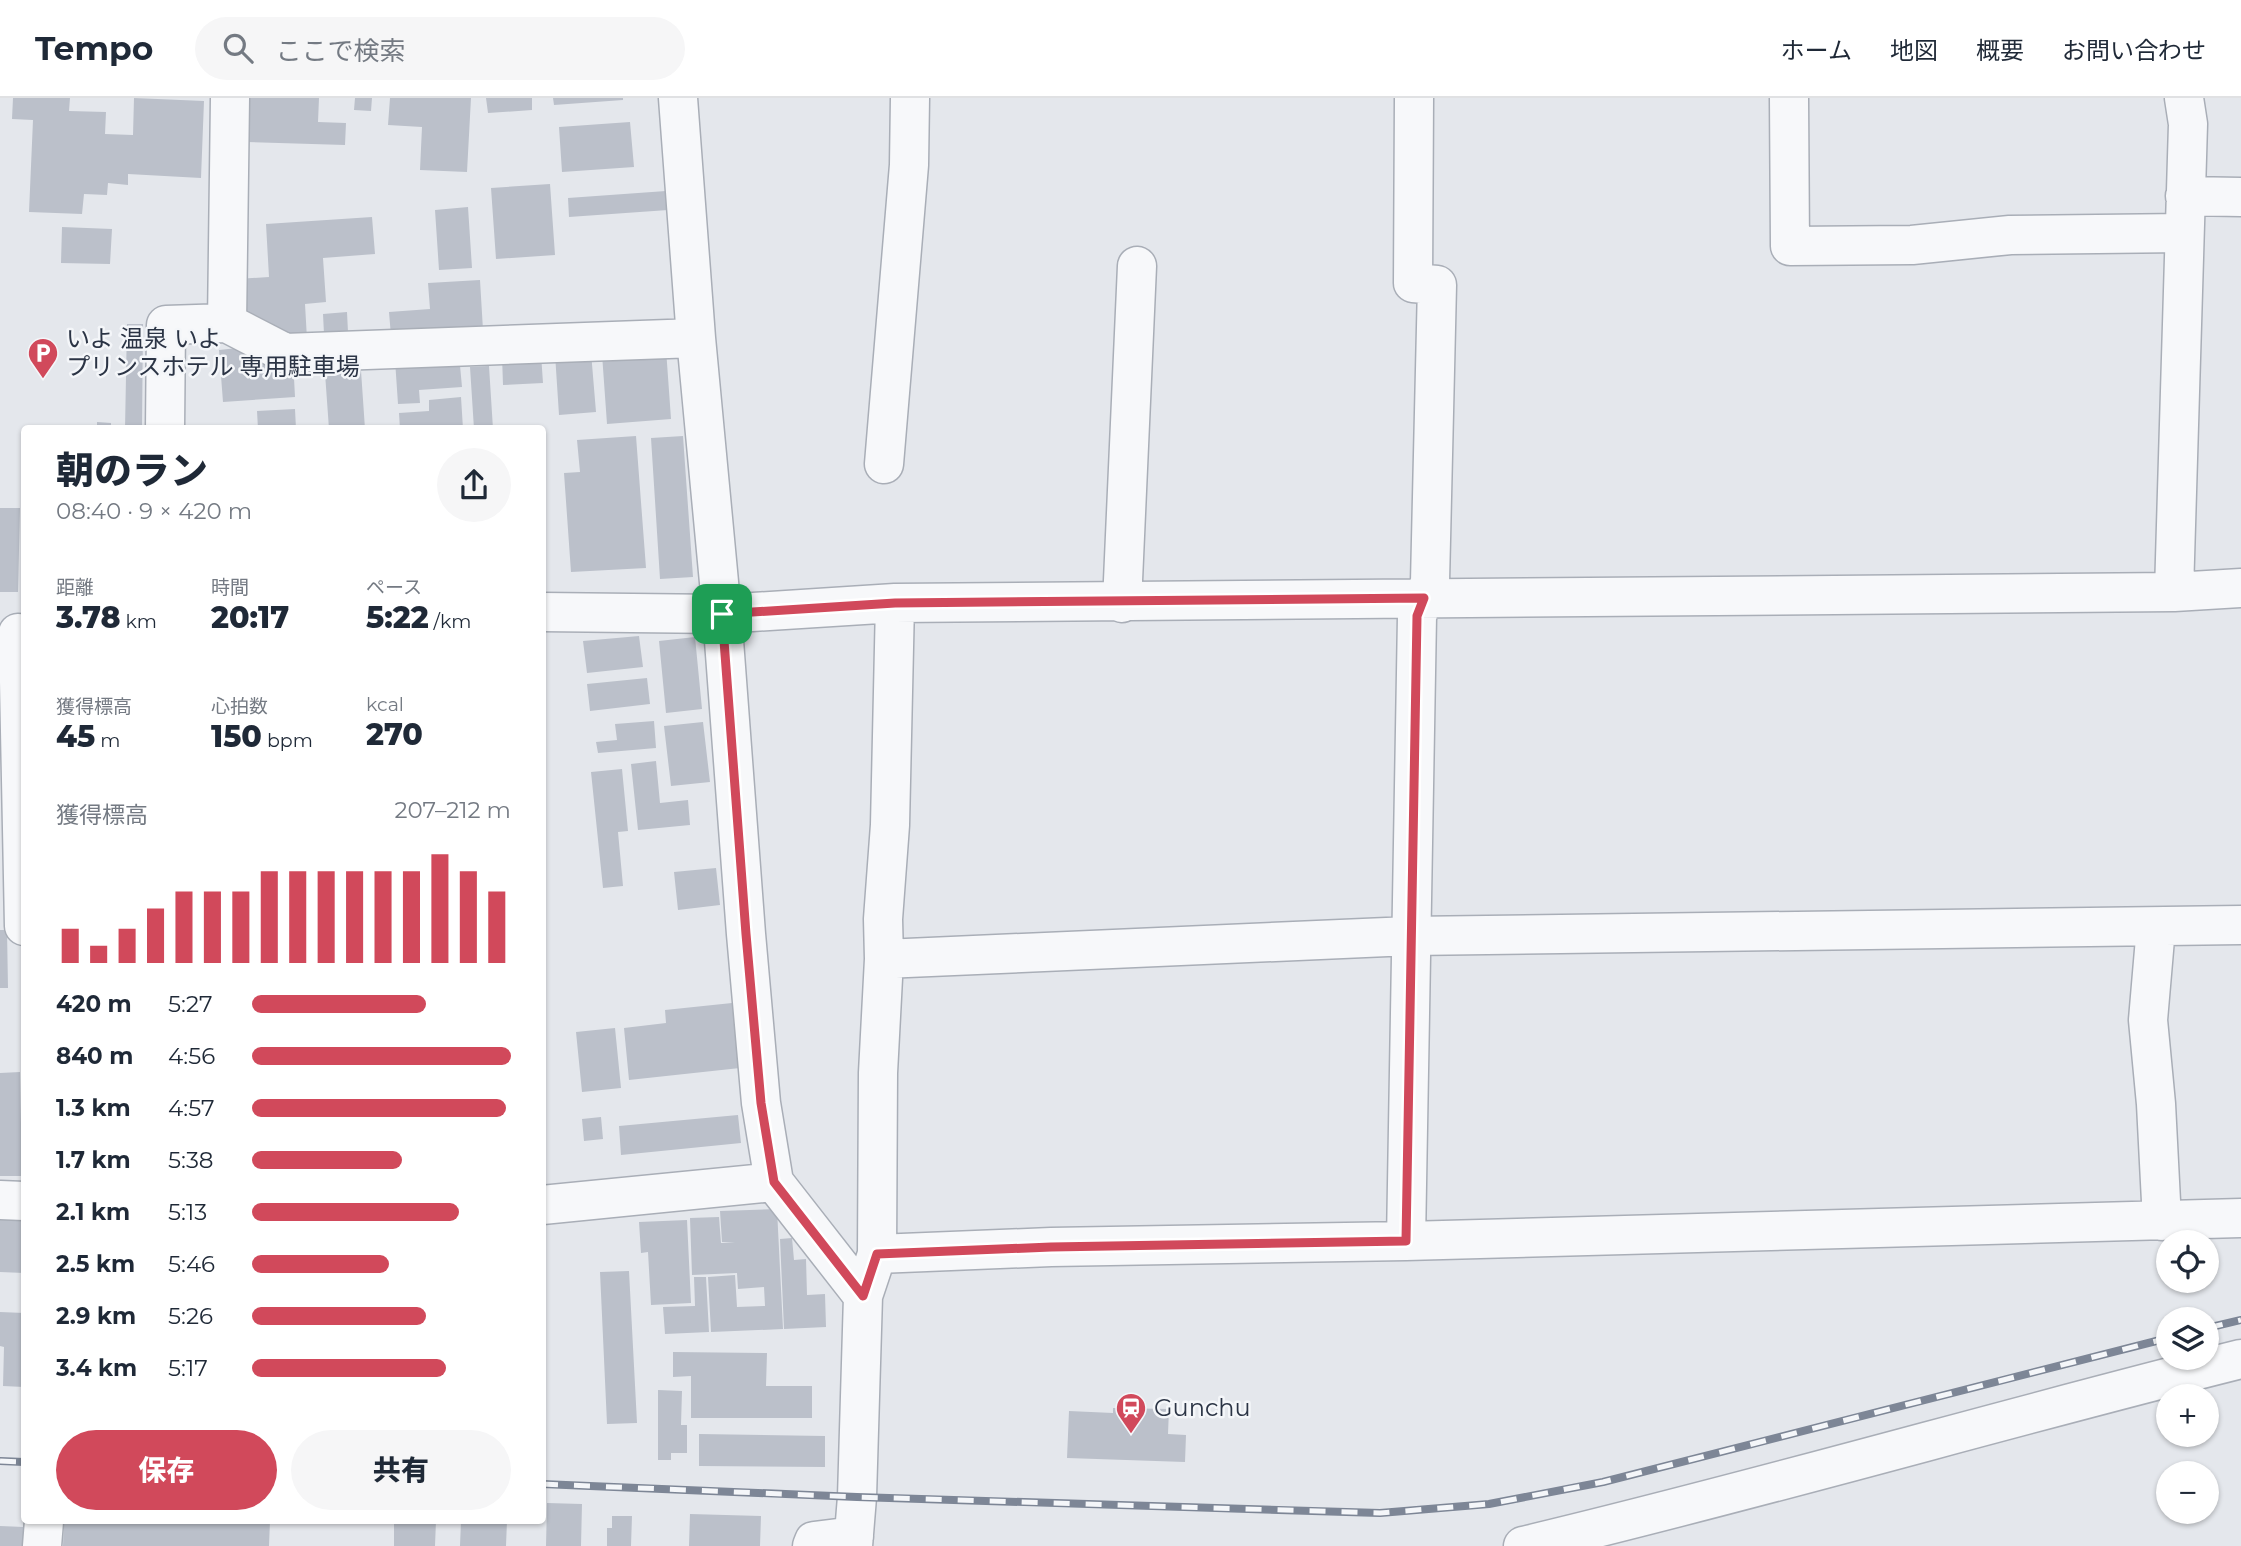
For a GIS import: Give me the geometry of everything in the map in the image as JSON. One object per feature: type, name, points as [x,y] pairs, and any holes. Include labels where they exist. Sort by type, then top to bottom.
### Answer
[{"type":"street","points":[[227,323],[230,98]]},
{"type":"street","points":[[678,98],[761,1103],[774,1182],[863,1296]]},
{"type":"street","points":[[884,464],[909,165],[910,98]]},
{"type":"street","points":[[1406,1241],[1417,616],[1430,582],[1437,285],[1413,282],[1414,98]]},
{"type":"street","points":[[1789,98],[1790,246],[1912,245],[2010,235],[2185,214],[2241,197]]},
{"type":"street","points":[[2174,592],[2188,124],[2184,98]]},
{"type":"street","points":[[1122,603],[1137,266]]},
{"type":"street","points":[[165,425],[166,325],[227,323],[285,353],[696,338]]},
{"type":"street","points":[[546,612],[722,614],[895,603],[2174,592],[2241,588]]},
{"type":"street","points":[[812,1546],[814,1541],[853,1541],[857,1497],[863,1296],[877,1254],[878,1073],[884,959],[883,919],[890,825],[895,603]]},
{"type":"street","points":[[14,633],[21,838]]},
{"type":"street","points":[[884,959],[1410,936],[2241,925]]},
{"type":"street","points":[[2156,927],[2148,1020],[2156,1104],[2162,1221]]},
{"type":"street","points":[[546,1205],[774,1182]]},
{"type":"street","points":[[0,1199],[21,1201]]},
{"type":"street","points":[[877,1254],[1051,1247],[1406,1241],[2241,1218]]},
{"type":"street","points":[[1523,1546],[2241,1359]]},
{"type":"street","points":[[42,1546],[44,1524]]},
{"type":"building","points":[[13,98],[70,98],[69,111],[106,112],[105,134],[133,135],[134,98],[204,101],[201,178],[128,174],[128,185],[108,183],[107,195],[84,194],[82,214],[29,212],[33,120],[12,119]]},
{"type":"building","points":[[248,98],[319,98],[318,122],[346,123],[345,145],[247,142]]},
{"type":"building","points":[[355,98],[372,98],[371,111],[354,110]]},
{"type":"building","points":[[390,98],[471,98],[467,172],[420,170],[422,127],[388,125]]},
{"type":"building","points":[[486,98],[532,98],[532,110],[488,113]]},
{"type":"building","points":[[553,98],[623,98],[623,100],[554,105]]},
{"type":"building","points":[[630,122],[634,167],[562,172],[559,127]]},
{"type":"building","points":[[550,184],[555,255],[496,259],[491,188]]},
{"type":"building","points":[[666,191],[668,210],[569,217],[568,198]]},
{"type":"building","points":[[468,207],[472,268],[439,270],[435,210]]},
{"type":"building","points":[[372,217],[375,254],[323,258],[326,302],[305,304],[307,339],[239,321],[237,279],[269,277],[266,224]]},
{"type":"building","points":[[62,227],[112,229],[110,264],[61,263]]},
{"type":"building","points":[[480,280],[483,330],[391,336],[389,312],[430,309],[428,283]]},
{"type":"building","points":[[347,312],[348,332],[324,334],[323,314]]},
{"type":"building","points":[[127,324],[143,324],[142,425],[125,425]]},
{"type":"building","points":[[247,347],[247,362],[293,359],[295,397],[223,402],[219,350]]},
{"type":"building","points":[[666,349],[671,419],[607,424],[602,354]]},
{"type":"building","points":[[591,352],[596,412],[559,415],[555,354]]},
{"type":"building","points":[[541,354],[543,383],[503,385],[502,356]]},
{"type":"building","points":[[459,355],[462,387],[419,390],[420,403],[398,404],[395,360]]},
{"type":"building","points":[[360,356],[365,425],[329,425],[324,359]]},
{"type":"building","points":[[489,366],[493,425],[474,425],[470,367]]},
{"type":"building","points":[[461,397],[463,425],[400,425],[399,413],[429,411],[429,400]]},
{"type":"building","points":[[295,409],[296,425],[258,425],[257,411]]},
{"type":"building","points":[[97,422],[111,423],[111,425],[97,425]]},
{"type":"building","points":[[636,436],[646,568],[571,572],[564,473],[580,472],[577,440]]},
{"type":"building","points":[[683,436],[693,577],[660,579],[651,438]]},
{"type":"building","points":[[0,508],[20,508],[18,592],[0,592]]},
{"type":"building","points":[[639,636],[643,667],[587,673],[583,641]]},
{"type":"building","points":[[695,637],[702,709],[666,713],[659,641]]},
{"type":"building","points":[[647,678],[650,704],[590,711],[587,684]]},
{"type":"building","points":[[654,721],[656,748],[598,753],[596,742],[617,740],[615,724]]},
{"type":"building","points":[[703,722],[710,782],[671,786],[664,726]]},
{"type":"building","points":[[656,761],[660,803],[688,800],[690,825],[638,830],[631,764]]},
{"type":"building","points":[[622,769],[628,831],[618,832],[623,886],[603,888],[591,772]]},
{"type":"building","points":[[716,868],[720,905],[678,910],[674,872]]},
{"type":"building","points":[[0,930],[7,930],[8,988],[0,988]]},
{"type":"building","points":[[732,1003],[740,1068],[629,1080],[624,1028],[666,1023],[665,1010]]},
{"type":"building","points":[[615,1028],[621,1088],[582,1092],[576,1032]]},
{"type":"building","points":[[20,1072],[21,1176],[0,1176],[0,1073]]},
{"type":"building","points":[[738,1115],[741,1143],[621,1155],[619,1126]]},
{"type":"building","points":[[601,1117],[603,1139],[584,1141],[582,1119]]},
{"type":"building","points":[[777,1209],[783,1329],[711,1332],[708,1277],[735,1275],[737,1307],[765,1306],[764,1287],[738,1289],[737,1273],[692,1275],[690,1218],[719,1217],[721,1243],[735,1243],[722,1242],[720,1211]]},
{"type":"building","points":[[0,1216],[21,1217],[21,1273],[0,1272]]},
{"type":"building","points":[[687,1220],[691,1303],[651,1305],[648,1252],[641,1253],[639,1222]]},
{"type":"building","points":[[792,1238],[794,1260],[806,1259],[807,1295],[825,1294],[826,1327],[784,1329],[780,1239]]},
{"type":"building","points":[[629,1271],[637,1423],[607,1424],[600,1272]]},
{"type":"building","points":[[694,1277],[706,1277],[709,1332],[665,1334],[663,1307],[695,1306]]},
{"type":"building","points":[[0,1312],[21,1313],[21,1387],[3,1386],[4,1347],[0,1346]]},
{"type":"building","points":[[673,1352],[767,1353],[766,1386],[812,1386],[812,1418],[691,1418],[691,1376],[673,1377]]},
{"type":"building","points":[[658,1390],[682,1391],[681,1425],[687,1425],[687,1453],[671,1453],[671,1460],[658,1460]]},
{"type":"building","points":[[1113,1408],[1169,1409],[1168,1434],[1186,1435],[1185,1462],[1067,1458],[1069,1411],[1113,1413]]},
{"type":"building","points":[[699,1434],[825,1436],[825,1467],[699,1466]]},
{"type":"building","points":[[547,1503],[582,1504],[581,1546],[546,1546]]},
{"type":"building","points":[[690,1514],[761,1516],[760,1546],[689,1546]]},
{"type":"building","points":[[612,1516],[632,1516],[631,1546],[607,1546],[607,1528],[612,1528]]},
{"type":"building","points":[[64,1524],[270,1524],[269,1546],[63,1546]]},
{"type":"building","points":[[394,1524],[436,1524],[435,1546],[394,1546]]},
{"type":"building","points":[[461,1524],[507,1524],[506,1546],[460,1546]]},
{"type":"building","points":[[0,1526],[24,1527],[23,1546],[0,1546]]},
{"type":"railway","points":[[2219,1325],[2241,1320]]},
{"type":"railway","points":[[546,1484],[1380,1513],[1489,1504],[1603,1482],[2156,1341]]},
{"type":"railway","points":[[0,1461],[21,1462]]},
{"type":"place","name":"いよ 温泉 いよ プリンスホテル 専用駐車場","points":[[43,380]]},
{"type":"place","name":"Gunchu","points":[[1131,1435]]},
{"type":"route","points":[[1424,598],[1417,616],[1406,1241],[1051,1247],[877,1254],[863,1296],[774,1182],[761,1103],[722,614],[895,603],[1122,603],[1424,598]]}]
